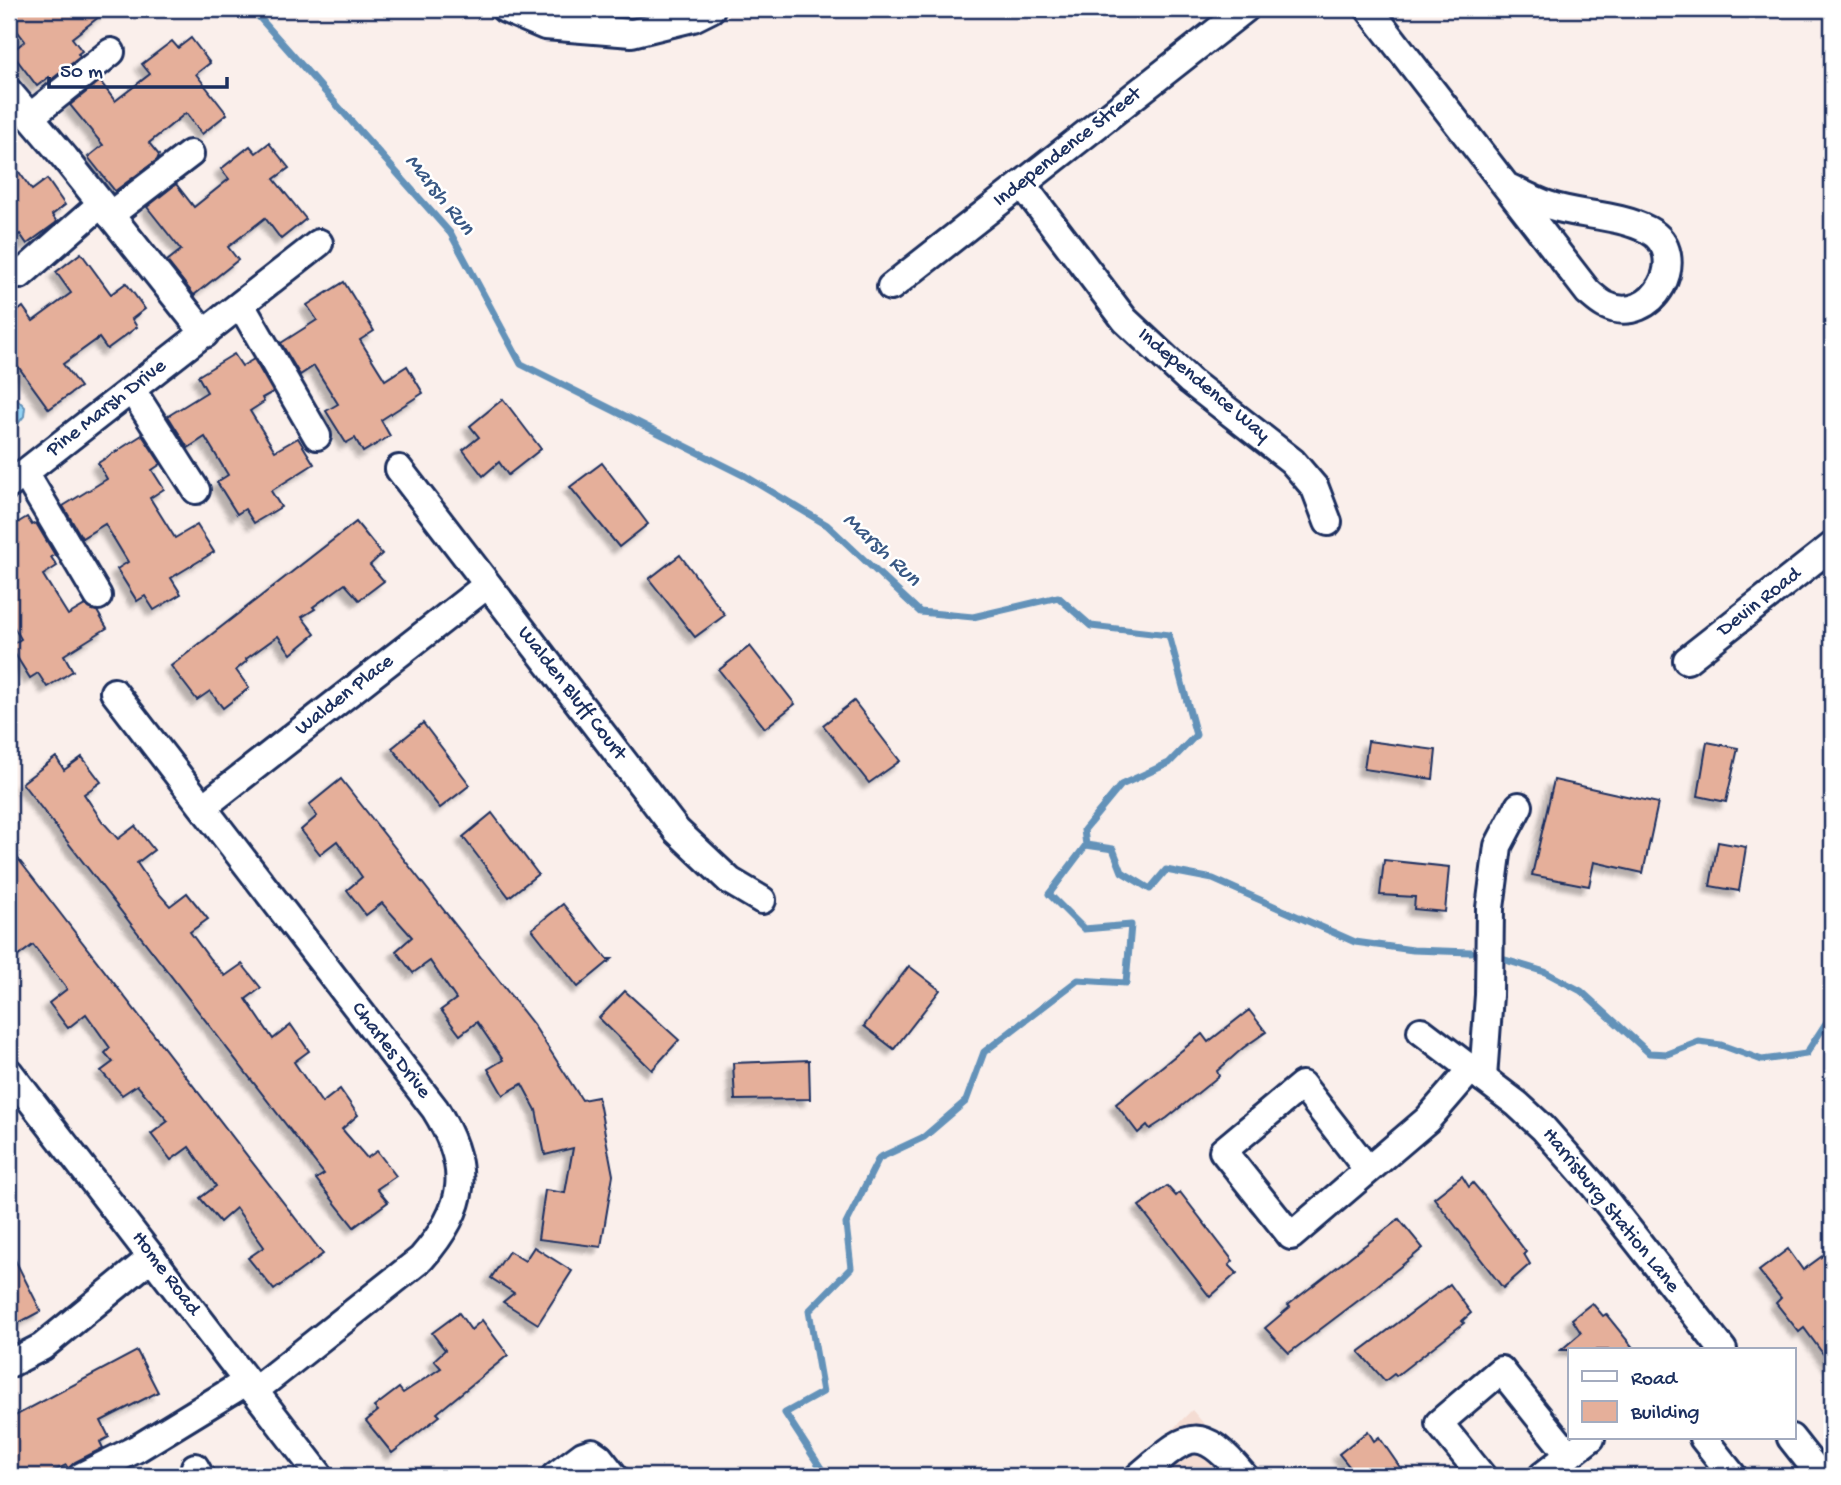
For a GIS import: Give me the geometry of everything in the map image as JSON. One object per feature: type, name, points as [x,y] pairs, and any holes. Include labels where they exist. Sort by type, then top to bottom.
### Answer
[{"type":"street","points":[[505,9],[545,26],[632,33],[693,18],[710,9]]},
{"type":"street","name":"Independence Street","points":[[891,287],[1245,9]]},
{"type":"street","points":[[1369,9],[1588,292],[1606,306],[1623,310],[1643,306],[1659,292],[1667,272],[1667,251],[1650,231],[1548,205],[1508,187]]},
{"type":"street","points":[[111,52],[17,107],[65,158],[205,334]]},
{"type":"street","points":[[20,275],[106,210],[190,154]]},
{"type":"street","name":"Independence Way","points":[[1022,184],[1125,320],[1190,381],[1292,461],[1315,488],[1328,522]]},
{"type":"street","name":"Pine Marsh Drive","points":[[17,479],[319,243]]},
{"type":"street","points":[[241,305],[317,436]]},
{"type":"street","points":[[132,390],[195,490]]},
{"type":"street","name":"Walden Bluff Court","points":[[399,469],[677,831],[730,881],[762,900]]},
{"type":"street","points":[[17,479],[98,596]]},
{"type":"street","name":"Devin Road","points":[[1687,660],[1832,546]]},
{"type":"street","name":"Walden Place","points":[[203,807],[486,585]]},
{"type":"street","name":"Charles Drive","points":[[82,1476],[250,1386],[421,1259],[438,1239],[453,1214],[460,1186],[459,1159],[450,1133],[435,1109],[114,692]]},
{"type":"street","points":[[1368,1170],[1302,1085],[1223,1151],[1292,1236],[1427,1120],[1477,1073],[1489,995],[1490,908],[1498,846],[1519,806]]},
{"type":"street","name":"Harrisburg Station Lane","points":[[1421,1031],[1517,1104],[1564,1152],[1595,1186],[1714,1347]]},
{"type":"street","name":"Home Road","points":[[9,1072],[320,1476]]},
{"type":"street","points":[[9,1364],[42,1348],[152,1257]]},
{"type":"street","points":[[1482,1476],[1439,1423],[1501,1370],[1569,1455]]},
{"type":"street","points":[[1139,1476],[1180,1441],[1199,1438],[1229,1458],[1244,1476]]},
{"type":"street","points":[[1542,1476],[1588,1440]]},
{"type":"street","points":[[1705,1440],[1733,1476]]},
{"type":"street","points":[[1793,1440],[1821,1476]]},
{"type":"street","points":[[555,1476],[583,1455],[592,1452],[614,1476]]},
{"type":"shaded area","points":[[1192,1410],[1249,1476],[1125,1476]]},
{"type":"water","points":[[9,391],[25,407],[24,416],[9,435]]},
{"type":"building","points":[[9,9],[109,9],[72,38],[82,51],[78,54],[80,57],[51,80],[49,77],[37,86],[11,52],[25,41],[9,20]]},
{"type":"building","points":[[191,38],[210,63],[196,74],[227,114],[202,134],[186,113],[149,143],[159,155],[157,160],[115,191],[88,157],[103,145],[70,105],[100,81],[115,101],[150,74],[142,64],[172,41],[178,48]]},
{"type":"building","points":[[269,143],[289,168],[274,179],[306,219],[281,239],[265,218],[228,247],[238,260],[194,295],[167,261],[181,250],[147,207],[176,184],[194,207],[229,179],[221,169],[250,146],[256,153]]},
{"type":"building","points":[[9,158],[32,190],[47,179],[65,205],[52,215],[57,222],[27,244],[20,234],[9,242]]},
{"type":"building","points":[[81,253],[111,294],[126,283],[145,309],[132,319],[137,327],[107,349],[99,338],[63,364],[80,387],[49,409],[17,365],[9,371],[9,318],[23,307],[33,321],[71,293],[56,272]]},
{"type":"building","points":[[344,282],[374,331],[360,340],[385,380],[407,366],[423,393],[381,420],[390,436],[363,452],[355,438],[346,443],[326,411],[338,404],[314,366],[300,375],[281,343],[317,320],[307,305]]},
{"type":"building","points":[[234,354],[242,366],[254,359],[273,392],[262,398],[264,402],[250,411],[275,451],[298,438],[314,464],[271,491],[281,507],[254,523],[245,509],[237,514],[217,482],[228,475],[205,437],[188,448],[168,416],[207,392],[198,376]]},
{"type":"building","points":[[503,399],[541,449],[508,475],[499,462],[483,476],[463,450],[479,437],[470,426]]},
{"type":"building","points":[[142,435],[161,464],[152,470],[164,489],[150,498],[175,538],[197,525],[214,552],[171,578],[181,594],[154,610],[145,596],[137,601],[117,569],[128,562],[105,524],[82,538],[63,506],[107,479],[98,463]]},
{"type":"building","points":[[602,463],[648,524],[619,547],[570,487]]},
{"type":"building","points":[[27,517],[32,525],[36,523],[55,555],[51,557],[57,566],[43,575],[68,615],[85,605],[97,611],[107,628],[64,655],[73,671],[47,687],[38,673],[30,678],[10,646],[21,639],[9,619],[9,528]]},
{"type":"building","points":[[356,522],[382,554],[370,565],[384,581],[359,600],[345,584],[313,607],[315,609],[302,617],[315,634],[291,654],[278,636],[246,659],[236,670],[249,688],[223,708],[210,691],[197,700],[171,666]]},
{"type":"building","points":[[680,555],[725,615],[695,637],[649,579]]},
{"type":"building","points":[[750,646],[795,704],[765,728],[719,670]]},
{"type":"building","points":[[854,701],[900,761],[869,783],[823,725]]},
{"type":"building","points":[[423,723],[470,785],[440,808],[392,748]]},
{"type":"building","points":[[1368,741],[1436,750],[1433,779],[1364,769]]},
{"type":"building","points":[[1707,742],[1738,748],[1726,802],[1698,796]]},
{"type":"building","points":[[56,757],[64,770],[82,757],[101,782],[84,794],[102,821],[118,839],[135,826],[154,850],[137,863],[154,888],[170,906],[187,893],[208,919],[190,932],[210,959],[225,976],[242,964],[261,988],[246,999],[273,1039],[291,1025],[309,1051],[294,1062],[322,1103],[340,1089],[358,1115],[342,1129],[367,1158],[377,1151],[396,1176],[377,1189],[388,1202],[354,1227],[316,1179],[324,1174],[22,783]]},
{"type":"building","points":[[341,779],[533,1024],[582,1100],[598,1097],[613,1175],[601,1247],[538,1239],[545,1190],[565,1193],[573,1148],[545,1155],[536,1110],[522,1084],[503,1095],[488,1069],[503,1060],[477,1022],[460,1035],[441,1010],[456,999],[430,961],[413,973],[396,951],[412,937],[382,903],[366,915],[347,890],[362,877],[337,841],[320,854],[301,830],[317,816],[309,805]]},
{"type":"building","points":[[1554,780],[1658,803],[1643,873],[1594,862],[1589,886],[1532,875]]},
{"type":"building","points":[[492,813],[538,874],[509,897],[463,837]]},
{"type":"building","points":[[1718,842],[1746,847],[1739,891],[1710,886]]},
{"type":"building","points":[[9,847],[323,1254],[274,1290],[248,1258],[264,1247],[236,1208],[220,1222],[200,1198],[216,1186],[189,1147],[171,1160],[151,1134],[168,1121],[137,1085],[122,1095],[101,1071],[113,1062],[105,1053],[110,1048],[86,1014],[68,1028],[49,1003],[67,989],[33,945],[9,963]]},
{"type":"building","points":[[1384,860],[1449,867],[1445,912],[1414,909],[1415,897],[1380,895]]},
{"type":"building","points":[[563,904],[607,959],[612,959],[578,987],[532,929]]},
{"type":"building","points":[[909,966],[940,990],[894,1049],[864,1026]]},
{"type":"building","points":[[625,991],[679,1040],[652,1070],[599,1018]]},
{"type":"building","points":[[1249,1010],[1266,1032],[1243,1048],[1217,1071],[1219,1076],[1167,1118],[1150,1129],[1147,1125],[1138,1133],[1116,1104],[1202,1034],[1208,1042]]},
{"type":"building","points":[[809,1060],[810,1099],[735,1100],[733,1063]]},
{"type":"building","points":[[1462,1176],[1469,1187],[1473,1183],[1485,1197],[1526,1252],[1524,1254],[1530,1264],[1503,1288],[1434,1198]]},
{"type":"building","points":[[1167,1186],[1176,1196],[1180,1192],[1233,1261],[1229,1265],[1237,1273],[1210,1297],[1139,1206]]},
{"type":"building","points":[[1399,1219],[1423,1248],[1289,1353],[1265,1328],[1290,1307],[1288,1305]]},
{"type":"building","points":[[534,1247],[572,1271],[538,1324],[503,1302],[514,1293],[491,1278],[509,1251],[525,1261]]},
{"type":"building","points":[[9,1248],[41,1311],[9,1328]]},
{"type":"building","points":[[1788,1249],[1803,1270],[1832,1249],[1832,1366],[1804,1328],[1799,1332],[1776,1303],[1781,1298],[1759,1271]]},
{"type":"building","points":[[1450,1284],[1471,1313],[1462,1321],[1464,1323],[1396,1376],[1394,1374],[1385,1381],[1359,1352]]},
{"type":"building","points":[[1592,1303],[1603,1316],[1606,1314],[1633,1348],[1561,1350],[1581,1333],[1572,1319]]},
{"type":"building","points":[[459,1313],[471,1330],[482,1320],[508,1355],[437,1413],[440,1416],[392,1453],[366,1421],[378,1411],[374,1407],[399,1388],[403,1393],[441,1368],[434,1360],[445,1350],[432,1333]]},
{"type":"building","points":[[137,1351],[158,1392],[101,1421],[109,1437],[100,1442],[103,1448],[75,1462],[68,1469],[66,1465],[44,1476],[9,1476],[9,1419]]},
{"type":"building","points":[[1368,1431],[1374,1441],[1379,1437],[1406,1476],[1357,1476],[1339,1454]]},
{"type":"waterway","name":"Marsh Run","points":[[252,9],[451,234],[521,364],[745,476],[827,525],[920,612],[973,617],[1058,597],[1091,626],[1169,635],[1196,735],[1169,763],[1121,785],[1084,830],[1086,845],[1049,894],[1084,929],[1131,925],[1126,983],[1078,980],[984,1052],[966,1101],[924,1137],[879,1158],[846,1224],[851,1268],[809,1311],[823,1392],[785,1413],[826,1476]]},
{"type":"waterway","points":[[1086,845],[1113,849],[1122,872],[1150,889],[1166,870],[1213,879],[1355,942],[1413,950],[1471,952]]},
{"type":"waterway","points":[[1502,959],[1545,972],[1581,991],[1649,1053],[1668,1054],[1699,1042],[1721,1045],[1762,1060],[1806,1054],[1832,1014]]}]
